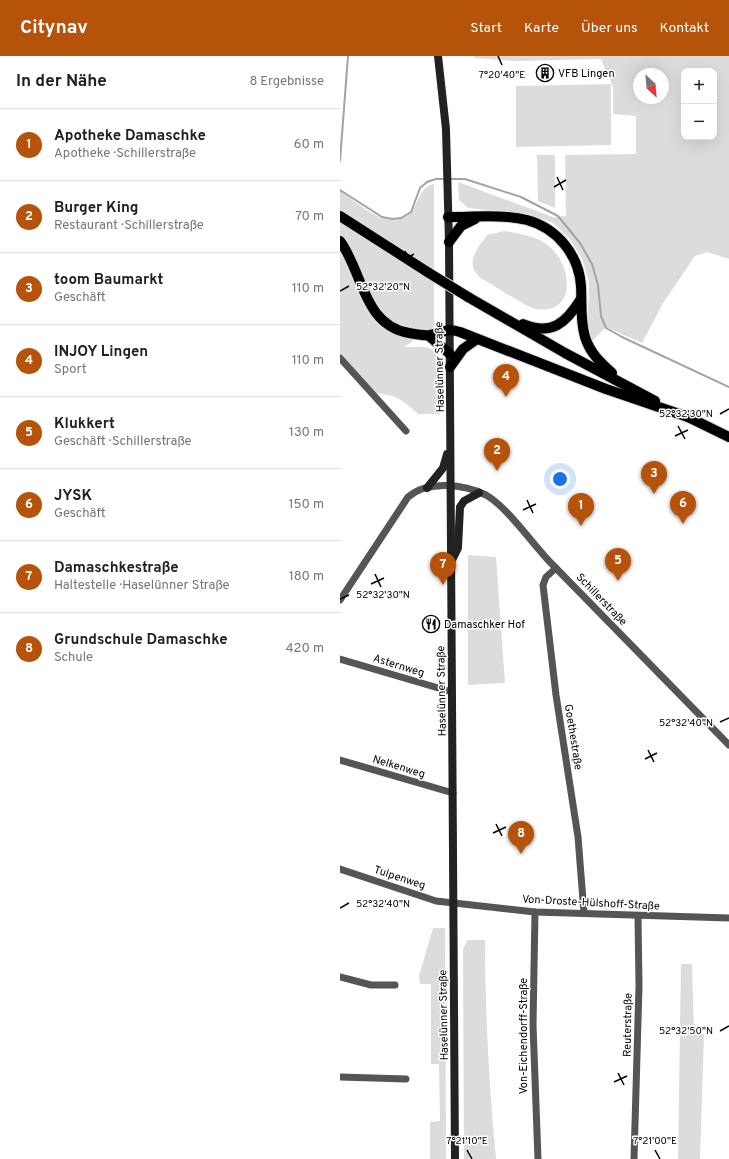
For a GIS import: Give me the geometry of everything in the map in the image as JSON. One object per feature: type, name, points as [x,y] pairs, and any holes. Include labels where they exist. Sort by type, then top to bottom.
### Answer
[{"type":"main road","points":[[340,216],[468,297],[566,354],[729,438]]},
{"type":"main road","points":[[448,217],[513,218],[527,220],[542,225],[556,235],[565,245],[578,268],[582,325],[590,348],[602,365],[625,385]]},
{"type":"main road","points":[[449,242],[461,226],[478,217]]},
{"type":"main road","points":[[340,241],[370,304],[384,324],[395,330],[429,336],[449,329],[606,389],[690,418]]},
{"type":"main road","points":[[493,311],[532,327],[550,328],[567,319],[581,299]]},
{"type":"main road","points":[[429,336],[450,354]]},
{"type":"main road","points":[[450,368],[463,349],[477,339]]},
{"type":"street","name":"Haselünner Straße","points":[[438,56],[446,129],[449,242],[455,1159]]},
{"type":"street","points":[[439,65],[442,56]]},
{"type":"street","points":[[340,358],[382,407],[406,431]]},
{"type":"street","points":[[427,488],[443,468],[450,443]]},
{"type":"street","name":"Schillerstraße","points":[[340,600],[408,497],[415,492],[427,488],[450,486],[463,487],[487,496],[502,509],[556,568],[729,745]]},
{"type":"street","points":[[451,563],[458,548],[460,507],[464,501],[479,493]]},
{"type":"street","name":"Goethestraße","points":[[556,568],[546,577],[543,585],[556,695],[578,837],[584,914]]},
{"type":"street","name":"Asternweg","points":[[340,659],[452,692]]},
{"type":"street","name":"Nelkenweg","points":[[340,760],[453,793]]},
{"type":"street","name":"Tulpenweg","points":[[340,869],[436,901],[453,904]]},
{"type":"street","name":"Von-Droste-Hülshoff-Straße","points":[[453,904],[535,912],[729,918]]},
{"type":"street","name":"Von-Eichendorff-Straße","points":[[535,912],[533,1025],[538,1159]]},
{"type":"street","name":"Reuterstraße","points":[[634,1159],[639,994],[638,916]]},
{"type":"street","points":[[340,978],[371,985],[395,985]]},
{"type":"street","points":[[340,1078],[406,1079]]},
{"type":"shaded area","points":[[474,56],[729,56],[729,259],[707,252],[695,256],[663,303],[642,343],[606,327],[592,341],[588,324],[589,282],[582,258],[568,237],[553,223],[529,214],[468,208],[459,200],[458,182],[553,217],[566,216],[565,155],[636,154],[636,116],[613,114],[613,87],[601,59],[515,61],[474,58]]},
{"type":"shaded area","points":[[611,84],[611,145],[516,147],[516,86]]},
{"type":"shaded area","points":[[537,155],[555,155],[555,208],[538,201]]},
{"type":"shaded area","points":[[434,184],[434,327],[404,347],[430,348],[436,354],[440,370],[440,414],[418,414],[398,399],[388,395],[374,393],[340,355],[340,191],[370,212],[381,218],[391,220],[401,219],[410,212],[420,194],[428,186]]},
{"type":"shaded area","points":[[504,231],[531,236],[543,242],[554,251],[565,270],[567,280],[563,299],[558,305],[548,309],[536,309],[516,300],[479,277],[473,266],[476,250],[487,235]]},
{"type":"shaded area","points":[[468,555],[496,557],[505,683],[468,685]]},
{"type":"shaded area","points":[[433,928],[445,928],[446,1159],[430,1159],[430,1122],[440,1121],[439,1064],[431,1064],[431,984],[420,984],[419,976]]},
{"type":"shaded area","points":[[467,940],[485,940],[488,1050],[496,1159],[464,1159],[463,950]]},
{"type":"shaded area","points":[[681,964],[692,964],[694,1034],[704,1034],[700,1159],[678,1159]]},
{"type":"waterway","points":[[340,161],[348,56]]},
{"type":"waterway","points":[[340,190],[382,217],[392,219],[401,218],[411,212],[420,188],[427,182],[436,179],[445,179]]},
{"type":"waterway","points":[[450,179],[465,179],[521,197],[558,216],[580,243],[592,264],[598,285],[601,316],[606,328],[729,387]]},
{"type":"place","name":"VFB Lingen","points":[[545,73]]},
{"type":"place","name":"INJOY Lingen","points":[[506,397]]},
{"type":"place","name":"Burger King","points":[[497,471]]},
{"type":"place","name":"toom Baumarkt","points":[[654,494]]},
{"type":"place","name":"JYSK","points":[[683,524]]},
{"type":"place","name":"Apotheke Damaschke","points":[[581,526]]},
{"type":"place","name":"Klukkert","points":[[618,581]]},
{"type":"place","name":"Damaschkestraße","points":[[443,585]]},
{"type":"place","name":"Damaschker Hof","points":[[431,624]]},
{"type":"place","name":"Grundschule Damaschke","points":[[521,854]]}]
